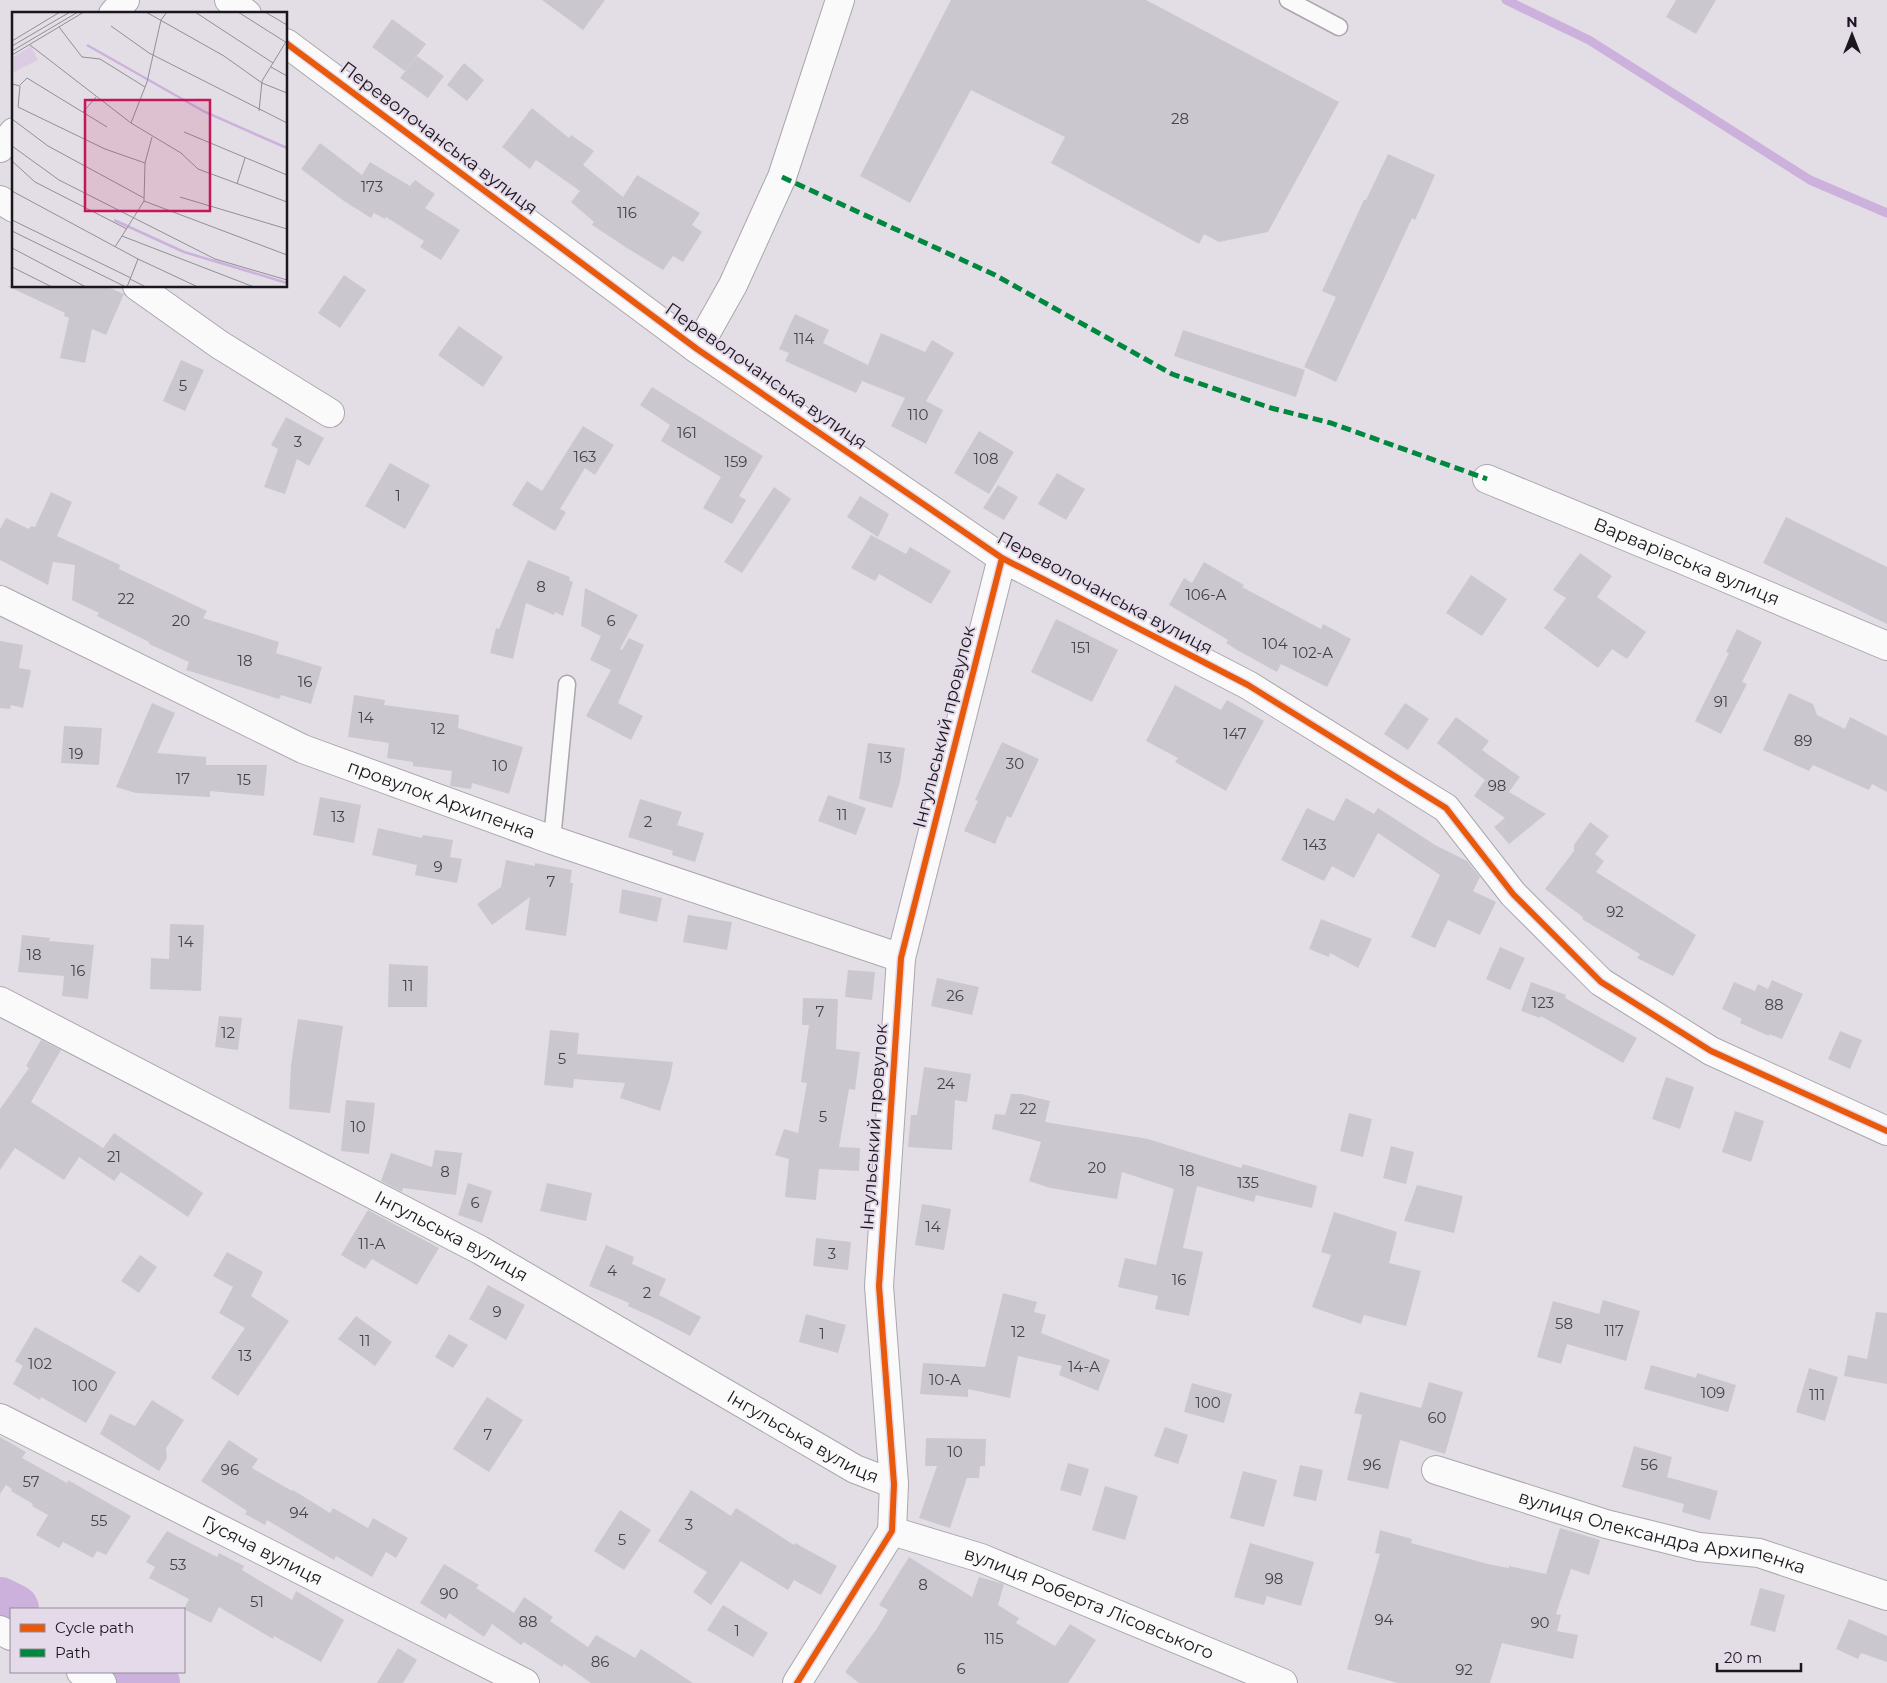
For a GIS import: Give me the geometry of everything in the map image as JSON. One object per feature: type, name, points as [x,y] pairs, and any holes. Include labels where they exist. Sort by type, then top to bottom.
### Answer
[{"type":"street","points":[[115,12],[125,0]]},
{"type":"street","points":[[229,0],[244,12]]},
{"type":"street","points":[[697,348],[733,285],[782,177],[840,0]]},
{"type":"street","name":"Переволочанська вулиця","points":[[288,44],[697,348],[1002,558],[1248,685],[1446,808],[1514,894],[1601,982],[1710,1051],[1887,1131]]},
{"type":"street","points":[[0,148],[12,134]]},
{"type":"street","points":[[0,200],[12,207]]},
{"type":"street","points":[[140,288],[220,345],[330,413]]},
{"type":"street","name":"Варварівська вулиця","points":[[1487,479],[1690,562],[1887,646]]},
{"type":"street","name":"Інгульський провулок","points":[[797,1683],[892,1531],[894,1484],[879,1286],[901,958],[1002,558]]},
{"type":"street","name":"провулок Архипенка","points":[[0,600],[303,749],[552,840],[901,958]]},
{"type":"street","name":"Інгульська вулиця","points":[[0,1002],[480,1250],[855,1469],[894,1484]]},
{"type":"street","name":"Гусяча вулиця","points":[[0,1418],[525,1683]]},
{"type":"street","name":"вулиця Олександра Архипенка","points":[[1436,1470],[1606,1524],[1700,1546],[1759,1553],[1887,1596]]},
{"type":"street","name":"вулиця Роберта Лісовського","points":[[892,1531],[981,1558],[1283,1683]]},
{"type":"street","points":[[83,1673],[102,1683]]},
{"type":"lane","points":[[1288,0],[1339,27]]},
{"type":"lane","points":[[552,840],[566,684]]},
{"type":"building","points":[[542,0],[605,0],[583,30]]},
{"type":"building","points":[[951,0],[1146,0],[1339,102],[1268,232],[1219,242],[1204,234],[1199,244],[1051,163],[1065,137],[971,90],[910,203],[860,176]]},
{"type":"building","points":[[1676,0],[1716,0],[1696,34],[1666,17]]},
{"type":"building","points":[[392,19],[426,44],[405,71],[372,47]]},
{"type":"building","points":[[417,56],[444,76],[428,98],[400,78]]},
{"type":"building","points":[[464,63],[484,80],[467,101],[447,85]]},
{"type":"building","points":[[532,108],[569,138],[571,135],[594,151],[583,165],[623,197],[637,175],[700,213],[692,225],[702,232],[683,262],[673,256],[663,270],[627,248],[592,225],[594,222],[571,202],[580,191],[536,160],[530,169],[502,147]]},
{"type":"building","points":[[320,143],[362,175],[370,162],[410,186],[415,180],[435,194],[425,208],[460,230],[441,260],[420,247],[424,241],[386,217],[385,219],[374,213],[371,218],[344,201],[301,169]]},
{"type":"building","points":[[1388,154],[1435,175],[1415,220],[1412,218],[1336,382],[1304,367],[1336,297],[1322,291],[1364,200],[1366,200]]},
{"type":"building","points":[[344,275],[366,290],[340,328],[318,313]]},
{"type":"building","points":[[7,286],[12,286],[12,288],[110,288],[124,294],[106,335],[92,329],[85,363],[60,358],[69,318],[64,316],[65,313]]},
{"type":"building","points":[[795,314],[829,330],[823,343],[868,365],[881,333],[925,352],[932,340],[954,353],[926,401],[943,410],[926,444],[891,426],[905,398],[862,381],[856,393],[785,361],[789,353],[779,349]]},
{"type":"building","points":[[459,326],[503,357],[483,387],[438,355]]},
{"type":"building","points":[[1183,330],[1305,370],[1296,397],[1174,356]]},
{"type":"building","points":[[181,360],[204,370],[185,411],[163,401]]},
{"type":"building","points":[[652,387],[763,456],[739,496],[746,500],[732,524],[703,508],[721,477],[661,441],[670,425],[640,405]]},
{"type":"building","points":[[286,417],[324,438],[309,466],[297,459],[285,494],[264,487],[278,449],[271,445]]},
{"type":"building","points":[[583,426],[614,445],[595,475],[585,468],[560,509],[566,512],[555,531],[512,505],[527,481],[542,491]]},
{"type":"building","points":[[979,431],[1014,452],[989,494],[954,473]]},
{"type":"building","points":[[390,463],[430,485],[405,529],[365,506]]},
{"type":"building","points":[[1057,473],[1085,489],[1066,520],[1038,504]]},
{"type":"building","points":[[998,485],[1018,497],[1004,520],[983,508]]},
{"type":"building","points":[[774,487],[791,499],[742,573],[724,562]]},
{"type":"building","points":[[51,492],[72,502],[57,536],[120,565],[119,569],[207,611],[203,618],[279,642],[276,653],[322,667],[311,704],[281,695],[279,699],[186,670],[189,662],[149,644],[149,642],[97,616],[99,613],[72,600],[75,565],[53,562],[48,585],[0,560],[0,529],[6,518],[29,529],[31,526],[35,527]]},
{"type":"building","points":[[860,496],[889,514],[878,537],[847,517]]},
{"type":"building","points":[[1786,517],[1887,567],[1887,624],[1763,563]]},
{"type":"building","points":[[871,535],[906,554],[910,547],[951,571],[931,604],[879,574],[875,581],[851,568]]},
{"type":"building","points":[[1580,553],[1612,576],[1597,597],[1646,632],[1627,659],[1612,649],[1598,668],[1544,628],[1566,598],[1553,590]]},
{"type":"building","points":[[528,560],[570,577],[569,580],[573,582],[563,616],[555,612],[554,615],[526,603],[513,659],[490,653],[496,628],[499,629]]},
{"type":"building","points":[[1204,562],[1244,585],[1242,587],[1321,629],[1323,624],[1351,639],[1327,687],[1281,664],[1277,672],[1237,650],[1226,643],[1228,640],[1169,605],[1184,578],[1192,583]]},
{"type":"building","points":[[1471,575],[1507,599],[1482,636],[1446,613]]},
{"type":"building","points":[[585,588],[638,615],[620,649],[622,650],[629,638],[644,645],[618,703],[643,716],[631,740],[586,716],[611,670],[590,660],[601,636],[581,626]]},
{"type":"building","points":[[1056,619],[1118,650],[1092,702],[1031,672]]},
{"type":"building","points":[[1737,629],[1762,642],[1742,682],[1747,684],[1721,734],[1695,721],[1729,653],[1726,652]]},
{"type":"building","points":[[0,641],[23,645],[19,668],[31,670],[23,708],[11,705],[10,709],[0,708]]},
{"type":"building","points":[[1175,685],[1221,710],[1227,700],[1264,721],[1226,791],[1175,762],[1178,758],[1146,741]]},
{"type":"building","points":[[1789,693],[1813,704],[1817,715],[1845,729],[1850,717],[1887,736],[1887,792],[1872,784],[1869,790],[1813,765],[1809,771],[1763,750]]},
{"type":"building","points":[[354,695],[385,700],[384,705],[459,715],[458,728],[523,747],[509,794],[472,783],[471,789],[450,786],[452,771],[413,766],[413,762],[387,758],[389,743],[348,737]]},
{"type":"building","points":[[152,703],[175,713],[157,753],[206,757],[206,765],[267,765],[264,796],[210,791],[210,797],[136,793],[116,787]]},
{"type":"building","points":[[1405,703],[1429,719],[1408,750],[1384,734]]},
{"type":"building","points":[[1456,717],[1489,741],[1482,750],[1520,777],[1509,792],[1546,814],[1509,844],[1494,827],[1505,818],[1474,796],[1485,780],[1437,743]]},
{"type":"building","points":[[64,726],[102,728],[99,765],[61,763]]},
{"type":"building","points":[[1002,742],[1039,759],[1011,818],[1007,816],[995,844],[964,831],[978,801],[975,800]]},
{"type":"building","points":[[868,743],[905,748],[900,782],[892,808],[859,799]]},
{"type":"building","points":[[828,795],[866,808],[856,835],[818,821]]},
{"type":"building","points":[[320,797],[361,805],[354,843],[313,835]]},
{"type":"building","points":[[1346,798],[1374,814],[1378,808],[1435,845],[1467,861],[1480,877],[1473,891],[1496,902],[1480,935],[1448,920],[1435,948],[1411,937],[1440,875],[1378,833],[1354,878],[1332,866],[1324,881],[1281,860],[1307,808],[1334,821]]},
{"type":"building","points":[[640,799],[682,812],[677,825],[704,833],[695,862],[672,855],[673,851],[628,837]]},
{"type":"building","points":[[1590,822],[1609,836],[1595,854],[1604,861],[1596,872],[1696,935],[1673,976],[1637,958],[1640,954],[1582,919],[1583,917],[1545,889],[1574,851],[1574,845]]},
{"type":"building","points":[[378,828],[422,838],[423,835],[453,840],[450,857],[462,859],[457,883],[415,875],[417,865],[372,855]]},
{"type":"building","points":[[506,860],[535,866],[535,863],[572,870],[570,883],[573,883],[566,936],[525,930],[530,897],[492,925],[477,904],[501,887]]},
{"type":"building","points":[[622,889],[662,898],[657,922],[619,913]]},
{"type":"building","points":[[688,915],[732,922],[727,950],[683,942]]},
{"type":"building","points":[[1321,919],[1372,939],[1358,968],[1330,953],[1329,957],[1309,949]]},
{"type":"building","points":[[170,924],[204,925],[201,991],[150,989],[151,958],[169,959]]},
{"type":"building","points":[[22,935],[50,938],[49,941],[94,945],[88,999],[62,996],[64,976],[18,972]]},
{"type":"building","points":[[1500,947],[1525,958],[1510,990],[1486,979]]},
{"type":"building","points":[[389,964],[428,966],[427,1007],[388,1007]]},
{"type":"building","points":[[848,970],[875,972],[872,1000],[845,997]]},
{"type":"building","points":[[937,978],[979,987],[972,1015],[931,1006]]},
{"type":"building","points":[[1772,980],[1803,994],[1782,1039],[1769,1034],[1769,1036],[1740,1023],[1742,1019],[1722,1009],[1734,982],[1755,991],[1758,984],[1768,989]]},
{"type":"building","points":[[1531,982],[1566,995],[1565,998],[1637,1038],[1623,1063],[1541,1016],[1540,1018],[1521,1011]]},
{"type":"building","points":[[803,998],[838,999],[836,1049],[860,1052],[855,1090],[849,1089],[839,1147],[860,1148],[859,1171],[819,1169],[816,1200],[785,1197],[789,1159],[775,1155],[784,1129],[798,1133],[807,1083],[801,1082],[809,1025],[802,1025]]},
{"type":"building","points":[[219,1016],[242,1018],[238,1050],[215,1047]]},
{"type":"building","points":[[298,1019],[343,1026],[330,1113],[289,1109],[291,1065]]},
{"type":"building","points":[[550,1030],[579,1033],[577,1054],[673,1062],[660,1111],[620,1098],[625,1083],[574,1079],[573,1088],[544,1085]]},
{"type":"building","points":[[1840,1031],[1862,1040],[1850,1069],[1828,1059]]},
{"type":"building","points":[[41,1040],[61,1050],[31,1102],[103,1148],[114,1133],[203,1193],[188,1217],[121,1172],[114,1181],[79,1157],[64,1180],[15,1148],[0,1170],[0,1109],[29,1068],[26,1066]]},
{"type":"building","points":[[924,1067],[971,1074],[967,1102],[955,1100],[952,1150],[908,1147],[911,1115],[917,1115]]},
{"type":"building","points":[[1666,1077],[1694,1087],[1680,1129],[1652,1119]]},
{"type":"building","points":[[1011,1094],[1021,1094],[1050,1101],[1045,1122],[1148,1139],[1241,1168],[1243,1164],[1317,1186],[1312,1208],[1256,1195],[1254,1202],[1197,1186],[1183,1248],[1203,1252],[1189,1316],[1155,1309],[1158,1296],[1118,1287],[1125,1258],[1156,1265],[1174,1189],[1122,1172],[1117,1199],[1050,1188],[1029,1181],[1041,1142],[992,1129],[995,1114],[1005,1115]]},
{"type":"building","points":[[346,1100],[375,1103],[369,1154],[341,1151]]},
{"type":"building","points":[[1735,1111],[1764,1121],[1751,1162],[1722,1152]]},
{"type":"building","points":[[1349,1113],[1372,1119],[1363,1157],[1340,1151]]},
{"type":"building","points":[[1391,1146],[1414,1152],[1406,1184],[1383,1178]]},
{"type":"building","points":[[435,1150],[462,1153],[456,1195],[403,1188],[402,1192],[381,1181],[391,1153],[432,1167]]},
{"type":"building","points":[[468,1183],[492,1191],[482,1223],[458,1215]]},
{"type":"building","points":[[547,1183],[592,1193],[586,1221],[540,1211]]},
{"type":"building","points":[[1417,1185],[1463,1196],[1454,1233],[1404,1221]]},
{"type":"building","points":[[922,1204],[951,1209],[944,1250],[915,1245]]},
{"type":"building","points":[[368,1210],[439,1248],[417,1285],[372,1259],[365,1269],[341,1255]]},
{"type":"building","points":[[1334,1212],[1397,1232],[1389,1263],[1421,1271],[1406,1326],[1364,1315],[1361,1324],[1312,1307],[1331,1255],[1321,1252]]},
{"type":"building","points":[[816,1238],[851,1242],[848,1270],[813,1266]]},
{"type":"building","points":[[606,1245],[634,1257],[632,1264],[666,1279],[659,1295],[701,1317],[690,1336],[628,1306],[629,1303],[589,1286]]},
{"type":"building","points":[[227,1252],[263,1272],[251,1296],[289,1321],[238,1396],[211,1378],[245,1328],[219,1313],[233,1287],[213,1276]]},
{"type":"building","points":[[140,1255],[157,1267],[139,1293],[121,1281]]},
{"type":"building","points":[[488,1285],[525,1305],[506,1340],[469,1319]]},
{"type":"building","points":[[1003,1293],[1037,1302],[1034,1312],[1046,1315],[1041,1333],[1110,1360],[1098,1391],[1059,1375],[1062,1366],[1018,1356],[1010,1398],[968,1389],[968,1397],[920,1394],[923,1363],[985,1367]]},
{"type":"building","points":[[1603,1300],[1640,1311],[1626,1361],[1567,1344],[1561,1364],[1537,1357],[1553,1301],[1599,1314]]},
{"type":"building","points":[[1876,1312],[1887,1313],[1887,1384],[1844,1376],[1848,1355],[1867,1359]]},
{"type":"building","points":[[806,1314],[846,1325],[838,1353],[799,1342]]},
{"type":"building","points":[[356,1316],[392,1342],[375,1366],[338,1339]]},
{"type":"building","points":[[35,1327],[116,1372],[86,1423],[41,1397],[40,1400],[13,1384],[23,1366],[15,1361]]},
{"type":"building","points":[[449,1334],[468,1345],[453,1368],[435,1357]]},
{"type":"building","points":[[1651,1365],[1696,1378],[1697,1373],[1736,1385],[1728,1412],[1644,1389]]},
{"type":"building","points":[[1809,1368],[1838,1377],[1825,1421],[1796,1412]]},
{"type":"building","points":[[1429,1382],[1463,1392],[1445,1454],[1400,1440],[1388,1489],[1347,1480],[1362,1415],[1354,1413],[1360,1392],[1421,1408]]},
{"type":"building","points":[[1192,1383],[1232,1394],[1224,1423],[1184,1412]]},
{"type":"building","points":[[487,1397],[523,1420],[489,1472],[453,1449]]},
{"type":"building","points":[[152,1400],[184,1420],[166,1448],[167,1458],[159,1471],[100,1434],[110,1414],[135,1426]]},
{"type":"building","points":[[1165,1427],[1188,1435],[1178,1464],[1154,1456]]},
{"type":"building","points":[[0,1437],[26,1452],[22,1458],[67,1483],[68,1480],[131,1516],[106,1555],[97,1551],[93,1558],[63,1542],[59,1548],[36,1535],[48,1515],[11,1491],[12,1489],[6,1485],[0,1494]]},
{"type":"building","points":[[926,1438],[986,1439],[985,1466],[980,1466],[979,1478],[967,1478],[950,1528],[919,1518],[937,1466],[925,1466]]},
{"type":"building","points":[[229,1440],[258,1459],[252,1468],[330,1513],[333,1508],[368,1528],[373,1518],[408,1538],[396,1558],[386,1552],[372,1577],[336,1556],[334,1560],[267,1520],[265,1525],[245,1514],[247,1511],[201,1481]]},
{"type":"building","points":[[1634,1446],[1672,1457],[1667,1477],[1718,1491],[1710,1520],[1682,1512],[1684,1504],[1622,1487]]},
{"type":"building","points":[[1068,1463],[1089,1469],[1081,1496],[1060,1490]]},
{"type":"building","points":[[1300,1465],[1323,1470],[1316,1501],[1293,1496]]},
{"type":"building","points":[[1243,1471],[1277,1480],[1264,1527],[1230,1518]]},
{"type":"building","points":[[1105,1486],[1138,1496],[1125,1540],[1092,1530]]},
{"type":"building","points":[[691,1490],[731,1516],[736,1508],[794,1545],[795,1543],[837,1566],[821,1595],[794,1580],[788,1590],[741,1561],[711,1605],[693,1592],[707,1572],[658,1541]]},
{"type":"building","points":[[620,1510],[651,1530],[624,1570],[594,1551]]},
{"type":"building","points":[[1560,1528],[1600,1540],[1589,1575],[1571,1569],[1556,1614],[1561,1615],[1557,1631],[1578,1635],[1573,1659],[1502,1643],[1490,1683],[1398,1683],[1347,1669],[1380,1554],[1375,1553],[1380,1530],[1412,1539],[1411,1543],[1488,1564],[1509,1568],[1509,1566],[1546,1574]]},
{"type":"building","points":[[167,1531],[217,1557],[219,1553],[244,1566],[242,1570],[292,1600],[296,1591],[344,1620],[321,1662],[274,1636],[273,1639],[219,1607],[211,1623],[185,1610],[189,1599],[149,1578],[155,1567],[146,1562]]},
{"type":"building","points":[[1250,1543],[1314,1562],[1301,1606],[1267,1596],[1264,1605],[1234,1597]]},
{"type":"building","points":[[909,1557],[972,1597],[979,1577],[1004,1584],[998,1605],[1019,1618],[1016,1623],[1055,1646],[1070,1624],[1096,1640],[1068,1683],[859,1683],[845,1672],[876,1630],[888,1610],[879,1605]]},
{"type":"building","points":[[444,1564],[479,1585],[476,1588],[514,1613],[524,1597],[553,1617],[550,1621],[588,1647],[596,1635],[635,1658],[641,1649],[693,1683],[591,1683],[564,1664],[562,1667],[524,1642],[521,1645],[492,1624],[484,1637],[449,1613],[446,1619],[420,1603]]},
{"type":"building","points":[[1760,1588],[1785,1595],[1775,1632],[1750,1625]]},
{"type":"building","points":[[723,1605],[768,1633],[753,1657],[707,1630]]},
{"type":"building","points":[[1849,1619],[1887,1636],[1887,1662],[1861,1653],[1858,1659],[1836,1649]]},
{"type":"building","points":[[398,1648],[417,1660],[403,1683],[377,1683]]},
{"type":"waterway","points":[[1506,0],[1589,40],[1810,180],[1887,213]]},
{"type":"waterway","points":[[0,1602],[12,1608]]},
{"type":"waterway","points":[[136,1673],[155,1683]]},
{"type":"marked path","points":[[782,177],[995,275],[1172,374],[1271,408],[1331,423],[1487,479]]},
{"type":"cycle path","points":[[288,44],[697,349],[1002,558],[1248,685],[1446,808],[1513,894],[1601,982],[1711,1051],[1887,1131]]},
{"type":"cycle path","points":[[797,1683],[892,1531],[894,1484],[879,1286],[901,958],[1002,558]]}]
